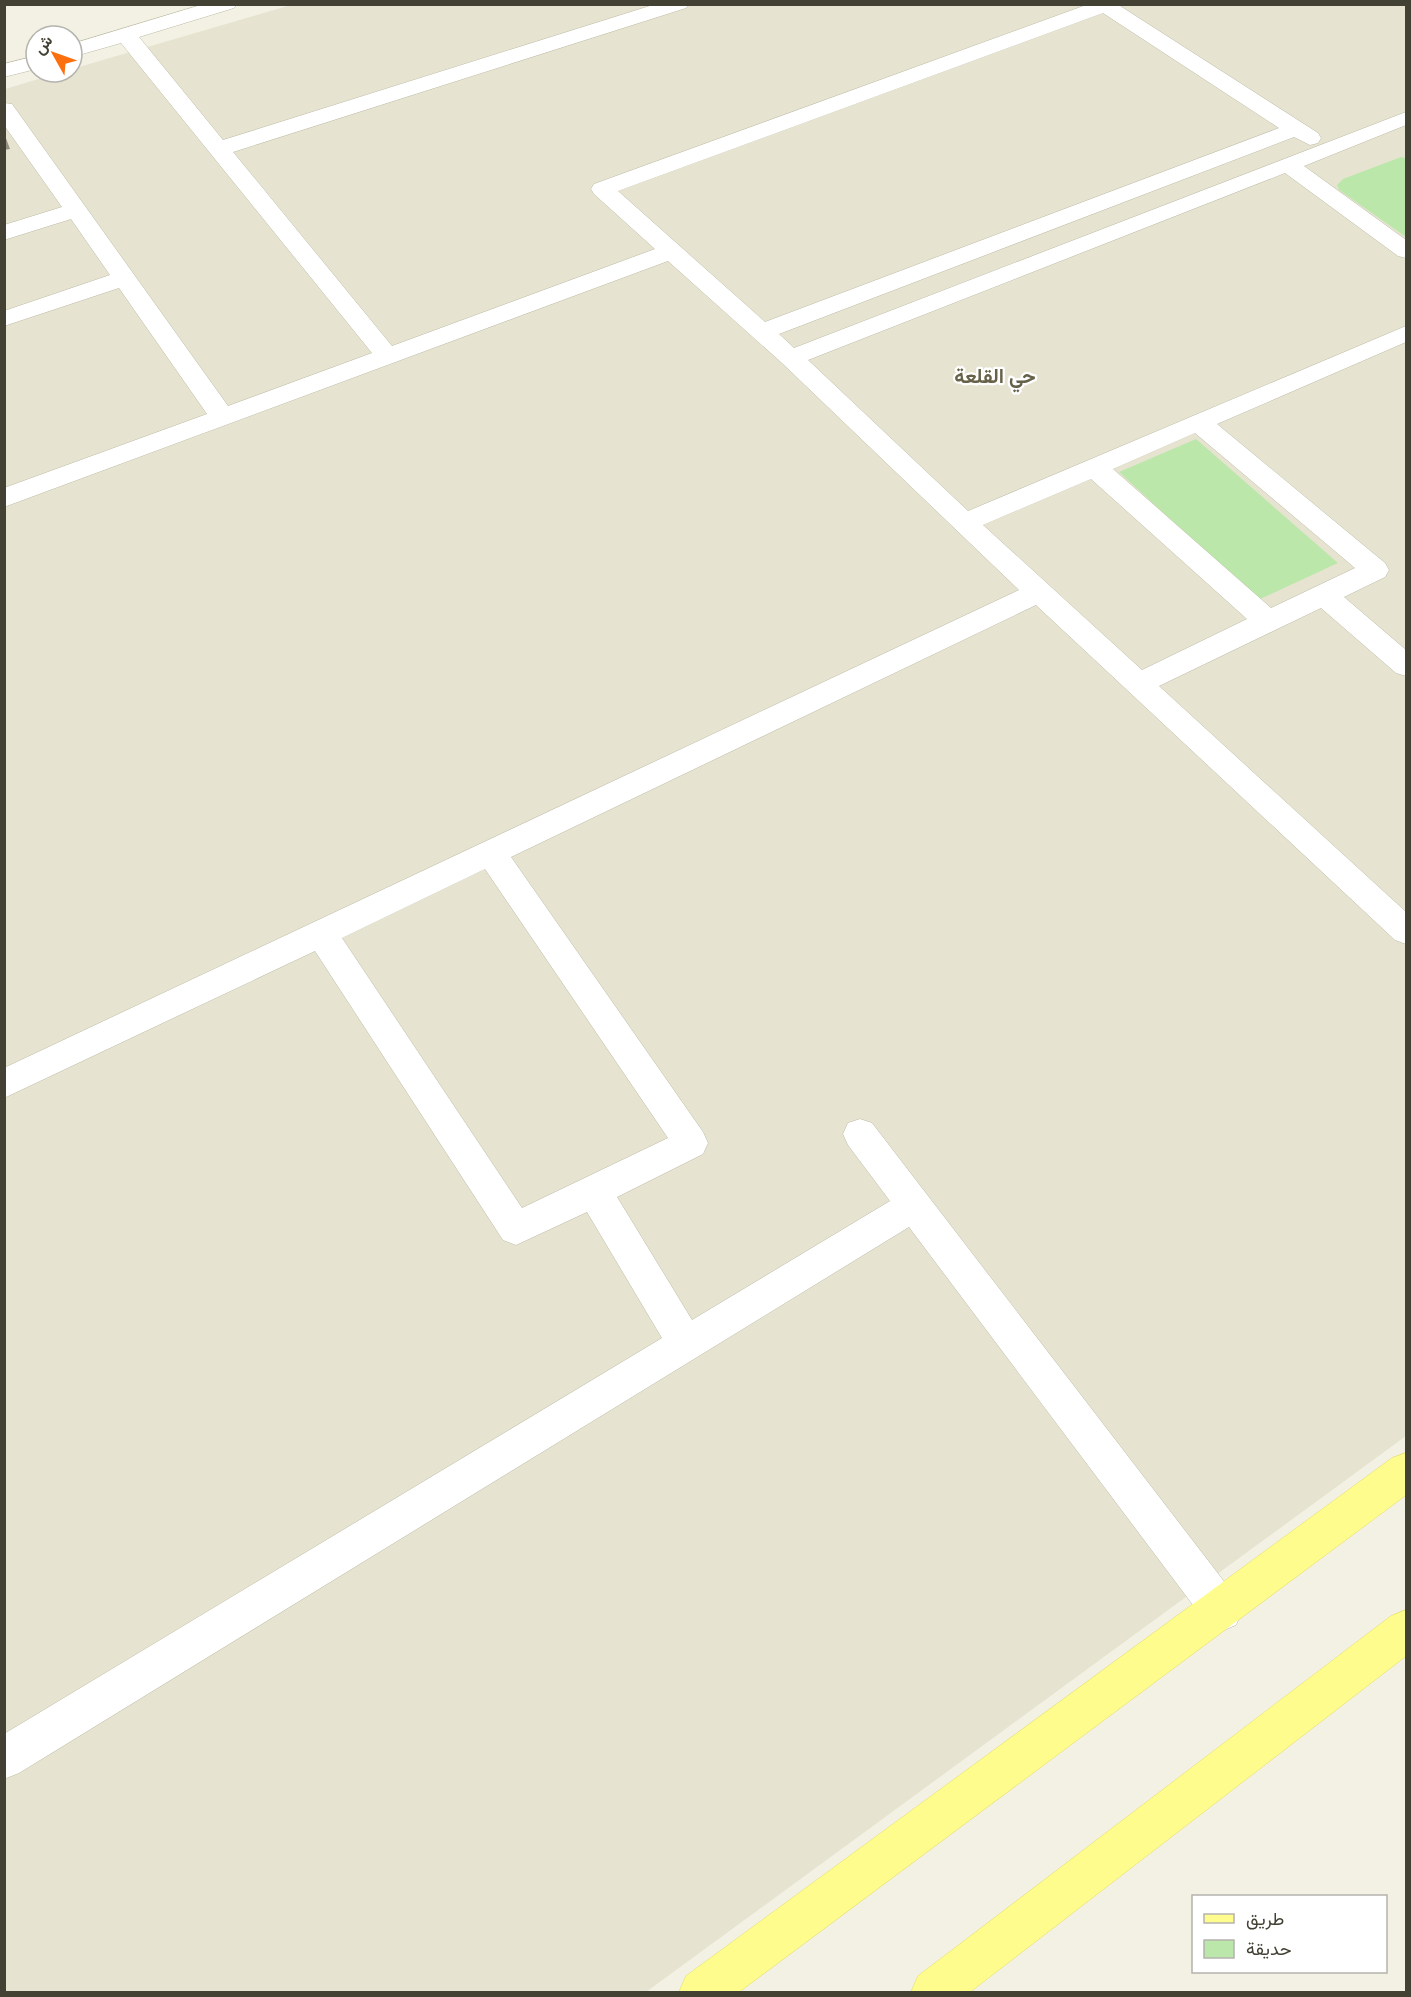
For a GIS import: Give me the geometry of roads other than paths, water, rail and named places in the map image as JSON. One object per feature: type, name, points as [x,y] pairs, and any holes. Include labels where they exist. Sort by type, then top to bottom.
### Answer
[{"type":"main road","points":[[702,1992],[1222,1611],[1407,1472]]},
{"type":"main road","points":[[934,1992],[1407,1631]]},
{"type":"street","points":[[84,47],[227,4]]},
{"type":"street","points":[[219,149],[679,4]]},
{"type":"street","points":[[1326,149],[1103,5],[602,189],[791,358],[964,523],[1407,931]]},
{"type":"street","points":[[126,34],[388,357]]},
{"type":"street","points":[[4,71],[24,65]]},
{"type":"street","points":[[4,109],[224,417]]},
{"type":"street","points":[[791,358],[1326,149],[1402,125]]},
{"type":"street","points":[[762,332],[1295,129]]},
{"type":"street","points":[[1288,165],[1407,251]]},
{"type":"street","points":[[4,233],[76,210]]},
{"type":"street","points":[[4,498],[670,252]]},
{"type":"street","points":[[4,319],[125,278]]},
{"type":"street","points":[[964,523],[1407,333]]},
{"type":"street","points":[[1138,684],[1376,570],[1198,422]]},
{"type":"street","points":[[1094,467],[1268,622]]},
{"type":"street","points":[[4,1084],[1039,592]]},
{"type":"street","points":[[1324,595],[1407,666]]},
{"type":"street","points":[[322,934],[516,1229],[691,1143],[490,853]]},
{"type":"street","points":[[860,1134],[1222,1611]]},
{"type":"street","points":[[594,1191],[686,1344]]},
{"type":"street","points":[[4,1758],[914,1205]]},
{"type":"district","name":"حي القلعة","points":[[995,376]]}]
